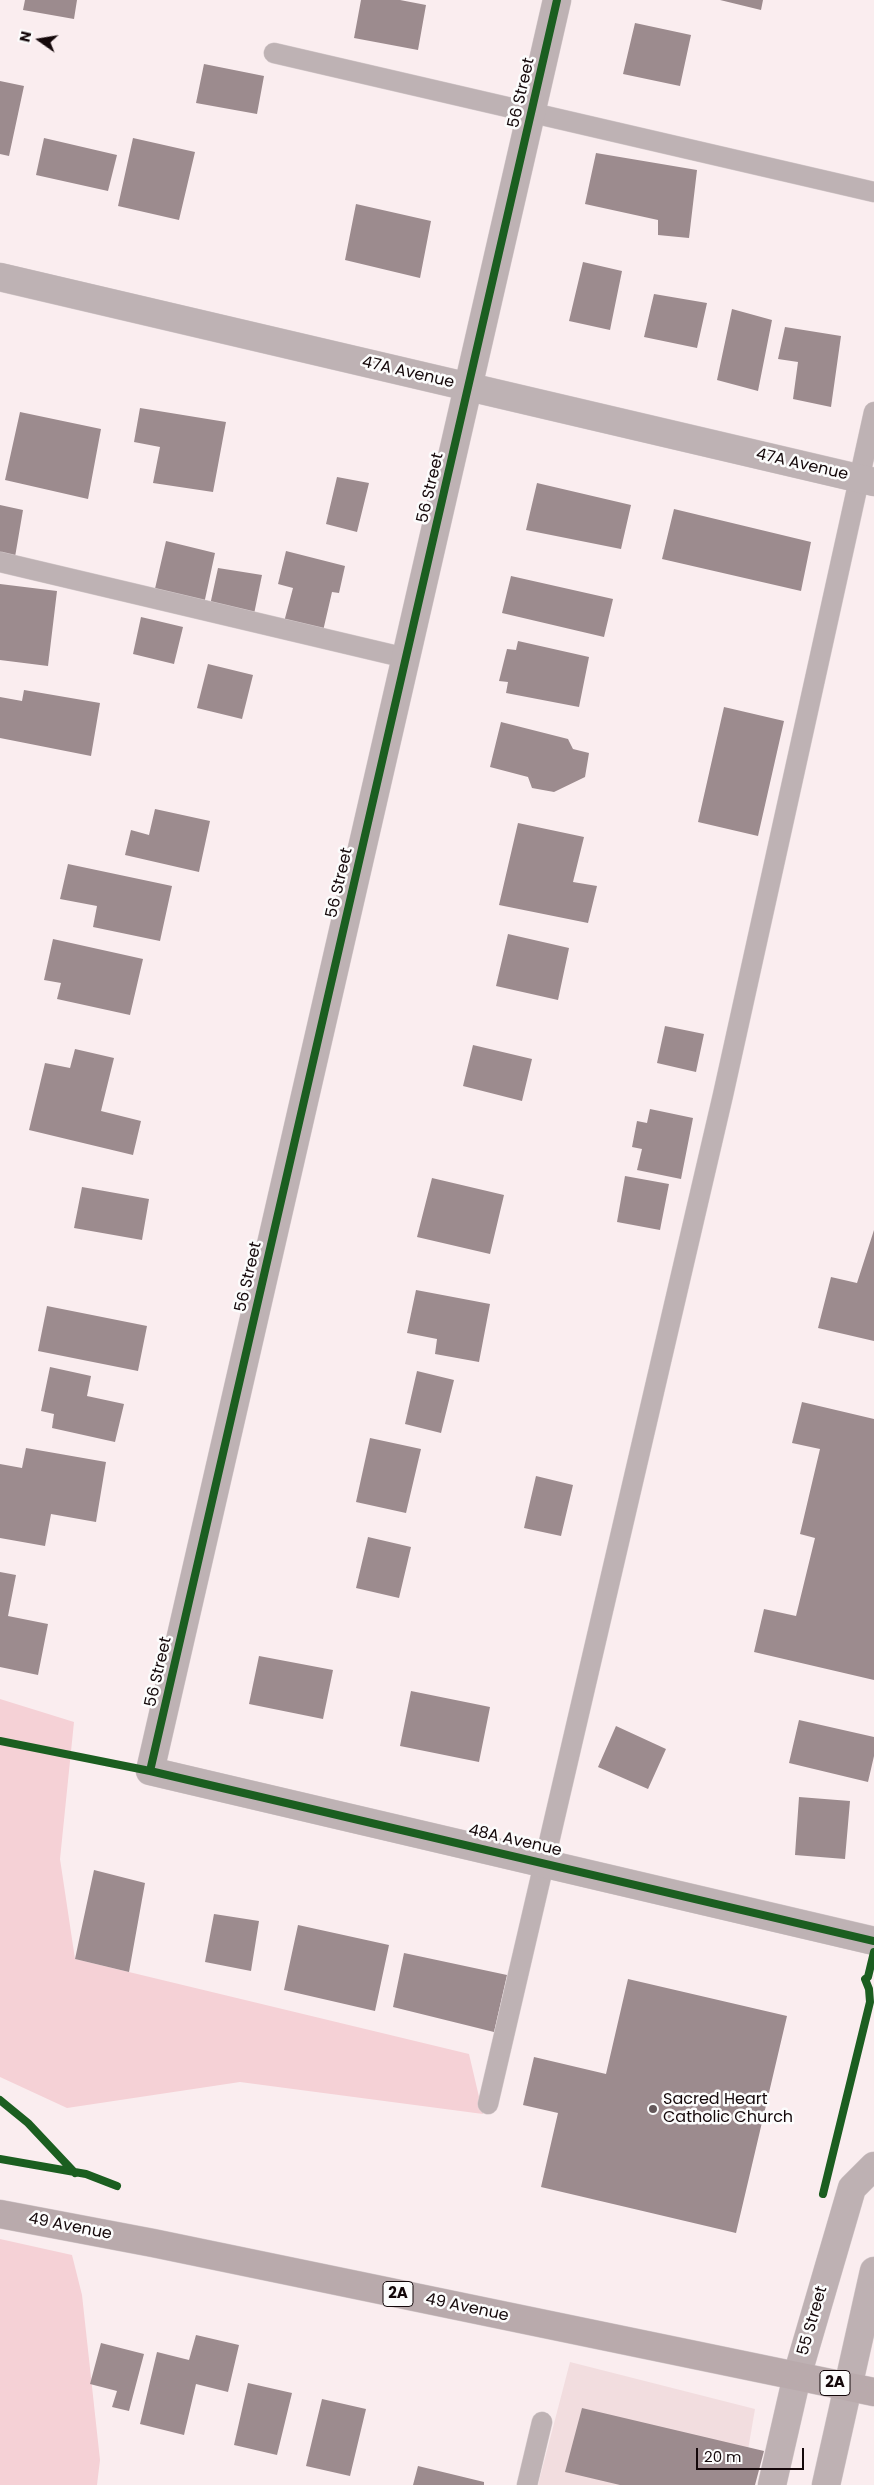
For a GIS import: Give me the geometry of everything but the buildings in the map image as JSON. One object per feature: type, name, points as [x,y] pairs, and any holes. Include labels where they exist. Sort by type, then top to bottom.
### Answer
[{"type":"main road","name":"49 Avenue","points":[[0,2214],[153,2243],[862,2389]]},
{"type":"street","name":"56 Street","points":[[150,1772],[557,0]]},
{"type":"street","name":"47A Avenue","points":[[0,277],[866,480]]},
{"type":"street","name":"48A Avenue","points":[[150,1772],[874,1940]]},
{"type":"street","name":"55 Street","points":[[772,2485],[796,2376],[852,2188],[874,2166]]},
{"type":"street","points":[[826,2485],[862,2389],[874,2271]]},
{"type":"lane","points":[[274,54],[532,111],[874,192]]},
{"type":"lane","points":[[488,2104],[866,480],[874,412]]},
{"type":"lane","points":[[0,562],[406,658]]},
{"type":"lane","points":[[527,2485],[542,2422]]},
{"type":"shaded area","points":[[0,1699],[74,1722],[60,1859],[75,1959],[469,2054],[483,2114],[240,2082],[67,2108],[0,2077]]},
{"type":"shaded area","points":[[0,2239],[72,2255],[82,2295],[100,2460],[97,2485],[0,2485]]},
{"type":"shaded area","points":[[570,2362],[755,2409],[742,2485],[538,2485]]},
{"type":"cycle path","points":[[150,1771],[557,0]]},
{"type":"cycle path","points":[[0,1741],[150,1771],[874,1941]]},
{"type":"cycle path","points":[[823,2194],[870,2002],[869,1989],[865,1979],[868,1977],[874,1952]]},
{"type":"cycle path","points":[[0,2100],[28,2123],[75,2173]]},
{"type":"cycle path","points":[[0,2159],[86,2174],[117,2186]]},
{"type":"place","name":"Sacred Heart Catholic Church","points":[[653,2109]]}]
